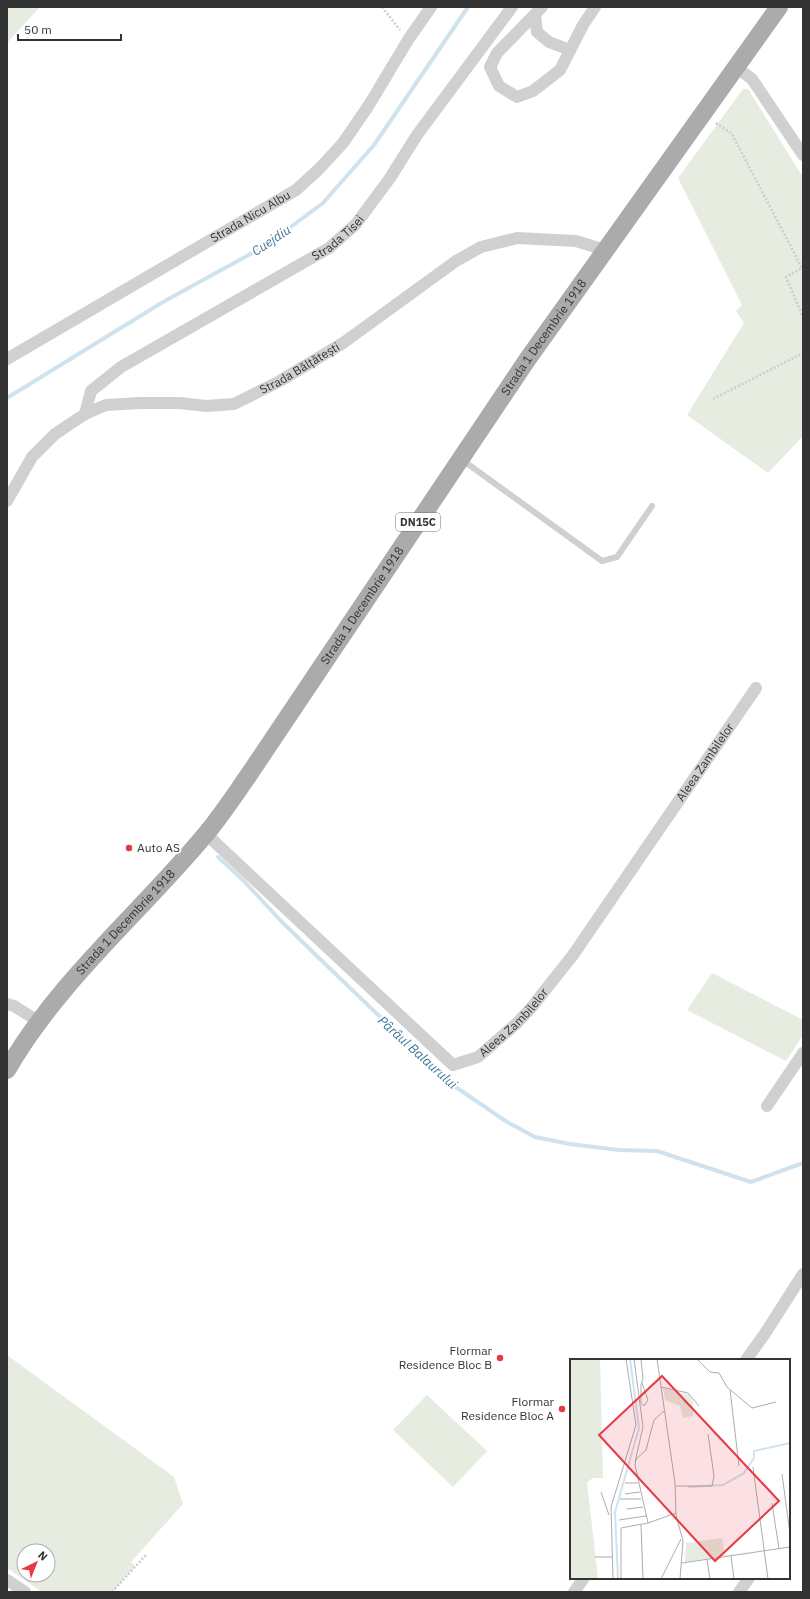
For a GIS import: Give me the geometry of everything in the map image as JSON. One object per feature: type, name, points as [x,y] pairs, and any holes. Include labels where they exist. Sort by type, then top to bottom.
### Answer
[{"type":"main road","name":"Strada 1 Decembrie 1918","points":[[7,1070],[38,1022],[86,964],[206,834],[248,776],[527,360],[779,7]]},
{"type":"street","name":"Strada Nicu Albu","points":[[7,359],[296,190],[320,169],[343,143],[369,105],[408,40],[431,7]]},
{"type":"street","name":"Strada Tisei","points":[[85,414],[91,391],[120,367],[328,248],[356,224],[390,178],[417,135],[512,7]]},
{"type":"street","points":[[539,11],[496,53],[490,67],[499,86],[517,97],[533,91],[560,70],[583,25],[595,7]]},
{"type":"street","points":[[539,11],[536,32],[549,42],[570,50]]},
{"type":"street","points":[[736,67],[752,79],[803,155]]},
{"type":"street","name":"Strada Bălțătești","points":[[7,501],[32,457],[56,434],[85,414],[106,405],[164,403],[206,406],[234,404],[280,381],[343,343],[456,260],[481,246],[517,238],[576,241],[605,250]]},
{"type":"street","name":"Aleea Zambilelor","points":[[206,834],[453,1065],[471,1060],[489,1049],[517,1023],[573,955],[756,688]]},
{"type":"street","points":[[7,1004],[14,1006],[38,1022]]},
{"type":"street","points":[[767,1106],[803,1052]]},
{"type":"street","points":[[747,1359],[803,1274]]},
{"type":"street","points":[[574,1592],[583,1579]]},
{"type":"street","points":[[739,1592],[748,1579]]},
{"type":"street","points":[[7,1580],[25,1592]]},
{"type":"lane","points":[[460,459],[602,561],[617,557],[652,506]]},
{"type":"path","points":[[382,7],[408,40]]},
{"type":"path","points":[[716,123],[732,134],[802,268],[786,277],[803,317]]},
{"type":"path","points":[[713,399],[803,354]]},
{"type":"path","points":[[112,1592],[146,1555]]},
{"type":"shaded area","points":[[7,7],[40,7],[7,43]]},
{"type":"shaded area","points":[[743,89],[748,89],[803,177],[803,436],[768,473],[687,415],[744,323],[736,311],[742,305],[678,178]]},
{"type":"shaded area","points":[[712,973],[803,1020],[803,1035],[786,1061],[687,1010]]},
{"type":"shaded area","points":[[7,1355],[174,1477],[183,1504],[131,1562],[135,1566],[112,1592],[42,1592],[29,1583],[56,1583],[56,1543],[16,1543],[16,1574],[7,1568]]},
{"type":"shaded area","points":[[427,1395],[487,1451],[453,1487],[393,1430]]},
{"type":"waterway","name":"Cuejdiu","points":[[7,398],[163,302],[265,246],[323,203],[374,145],[468,7]]},
{"type":"waterway","name":"Pârâul Balaurului","points":[[218,857],[242,879],[282,922],[447,1081],[507,1122],[535,1137],[570,1144],[619,1150],[657,1151],[751,1182],[803,1163]]},
{"type":"place","name":"Auto AS","points":[[129,848]]},
{"type":"place","name":"Flormar Residence Bloc B","points":[[500,1358]]},
{"type":"place","name":"Flormar Residence Bloc A","points":[[562,1409]]}]
